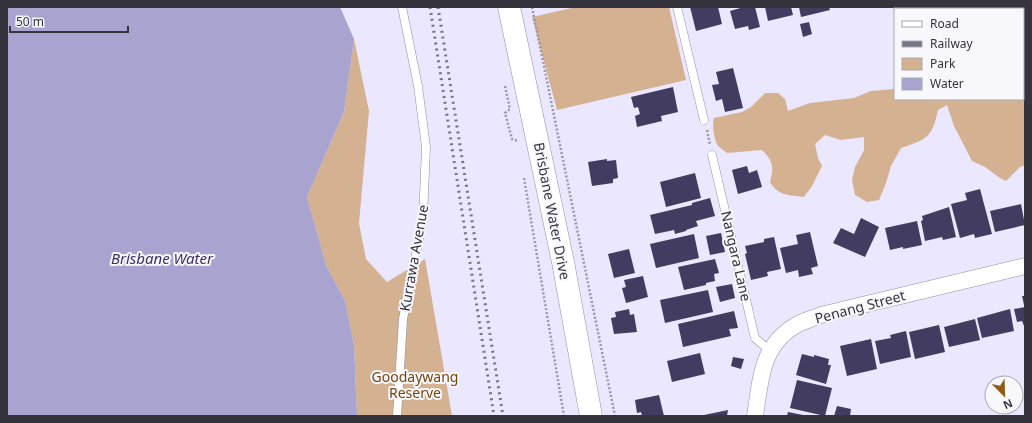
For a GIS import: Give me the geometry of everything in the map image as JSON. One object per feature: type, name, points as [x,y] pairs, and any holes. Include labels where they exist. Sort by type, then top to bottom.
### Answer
[{"type":"main road","name":"Brisbane Water Drive","points":[[509,7],[563,262],[591,416]]},
{"type":"street","name":"Penang Street","points":[[755,416],[764,365],[770,351],[782,335],[800,323],[821,315],[1025,266]]},
{"type":"lane","name":"Kurrawa Avenue","points":[[397,416],[403,319],[423,219],[426,147],[418,86],[402,7]]},
{"type":"lane","points":[[677,7],[704,120]]},
{"type":"lane","name":"Nangara Lane","points":[[712,152],[755,338],[770,351]]},
{"type":"path","points":[[532,7],[615,416]]},
{"type":"path","points":[[504,80],[510,109],[505,113],[512,139],[518,141],[520,149]]},
{"type":"path","points":[[707,130],[712,152]]},
{"type":"path","points":[[524,172],[564,416]]},
{"type":"green space","points":[[576,7],[669,7],[686,80],[557,110],[532,17]]},
{"type":"green space","name":"Goodaywang Reserve","points":[[354,39],[369,111],[359,223],[366,259],[387,282],[425,259],[452,416],[357,416],[354,345],[345,301],[326,265],[307,197],[344,112]]},
{"type":"green space","points":[[1024,62],[1025,165],[1020,167],[1006,181],[985,167],[972,161],[954,126],[947,105],[938,110],[931,132],[927,136],[917,142],[901,148],[891,166],[879,200],[867,202],[855,195],[852,180],[855,167],[864,150],[864,137],[841,140],[825,135],[815,144],[818,158],[822,166],[812,186],[804,197],[784,194],[773,187],[770,182],[772,164],[762,150],[727,153],[720,148],[715,139],[713,127],[714,118],[742,112],[751,107],[765,93],[778,93],[785,99],[788,111],[810,103],[854,98],[871,91],[894,89],[894,100],[1024,100]]},
{"type":"water","name":"Brisbane Water","points":[[7,7],[340,7],[354,39],[344,112],[307,197],[326,265],[345,301],[354,345],[357,416],[7,416]]},
{"type":"building","points":[[690,7],[718,7],[722,24],[696,31]]},
{"type":"building","points":[[744,7],[755,7],[760,27],[749,30],[748,26],[735,29],[730,11]]},
{"type":"building","points":[[765,7],[791,7],[793,15],[768,21]]},
{"type":"building","points":[[799,7],[829,7],[830,10],[801,17]]},
{"type":"building","points":[[809,22],[812,34],[803,37],[800,24]]},
{"type":"building","points":[[733,68],[743,108],[725,112],[722,99],[716,101],[712,85],[719,84],[716,72]]},
{"type":"building","points":[[673,87],[678,112],[661,116],[662,121],[637,127],[635,116],[640,114],[638,107],[634,108],[631,97]]},
{"type":"building","points":[[607,159],[607,161],[616,160],[618,178],[613,179],[613,183],[592,186],[588,162]]},
{"type":"building","points":[[747,166],[749,173],[757,170],[762,187],[738,194],[732,170]]},
{"type":"building","points":[[695,173],[701,198],[666,207],[660,182]]},
{"type":"building","points":[[980,189],[992,234],[975,238],[974,234],[960,238],[951,204],[967,200],[965,193]]},
{"type":"building","points":[[710,198],[715,216],[696,221],[698,226],[686,231],[675,234],[674,230],[655,234],[650,215],[692,205],[692,203]]},
{"type":"building","points":[[1021,204],[1025,225],[995,232],[990,211]]},
{"type":"building","points":[[949,207],[956,237],[943,240],[942,237],[925,241],[921,221],[923,220],[922,216]]},
{"type":"building","points":[[861,218],[879,227],[865,257],[833,243],[841,228],[854,234]]},
{"type":"building","points":[[917,221],[922,245],[890,250],[885,228]]},
{"type":"building","points":[[810,232],[818,266],[811,268],[813,274],[799,277],[798,270],[786,273],[780,248],[798,244],[796,235]]},
{"type":"building","points":[[721,233],[725,252],[710,255],[706,236]]},
{"type":"building","points":[[694,234],[699,258],[656,268],[650,244]]},
{"type":"building","points":[[774,237],[781,269],[767,272],[768,276],[751,280],[745,254],[747,253],[745,246],[764,242],[764,239]]},
{"type":"building","points":[[629,249],[635,273],[614,278],[608,254]]},
{"type":"building","points":[[715,259],[719,273],[714,274],[715,281],[706,283],[706,285],[684,290],[678,267]]},
{"type":"building","points":[[643,276],[648,297],[626,303],[622,288],[626,287],[624,280]]},
{"type":"building","points":[[732,284],[735,298],[720,302],[716,287]]},
{"type":"building","points":[[708,290],[713,312],[665,323],[660,300]]},
{"type":"building","points":[[1022,296],[1025,296],[1025,305],[1024,305]]},
{"type":"building","points":[[1025,307],[1024,326],[1022,321],[1017,322],[1014,309]]},
{"type":"building","points":[[629,309],[630,315],[634,314],[637,332],[614,334],[611,318],[616,317],[615,312]]},
{"type":"building","points":[[1010,309],[1014,331],[982,338],[977,318]]},
{"type":"building","points":[[734,311],[738,328],[729,329],[731,336],[683,347],[678,324]]},
{"type":"building","points":[[975,319],[980,340],[949,347],[944,327]]},
{"type":"building","points":[[939,325],[945,352],[915,359],[909,332]]},
{"type":"building","points":[[906,331],[911,357],[880,364],[875,341],[891,338],[890,335]]},
{"type":"building","points":[[871,339],[877,369],[847,376],[840,346]]},
{"type":"building","points":[[700,353],[705,374],[672,382],[667,361]]},
{"type":"building","points":[[802,354],[814,357],[814,355],[829,359],[828,365],[831,365],[826,384],[796,375]]},
{"type":"building","points":[[733,357],[744,359],[741,369],[731,366]]},
{"type":"building","points":[[797,380],[832,388],[825,416],[790,408]]},
{"type":"building","points":[[659,395],[664,416],[642,416],[641,412],[637,413],[635,400]]},
{"type":"building","points":[[837,406],[851,409],[850,416],[834,416]]},
{"type":"building","points":[[728,410],[727,416],[704,416],[704,415]]},
{"type":"building","points":[[788,412],[803,415],[803,416],[787,416]]},
{"type":"railway","points":[[430,7],[494,416]]},
{"type":"railway","points":[[438,7],[503,416]]}]
